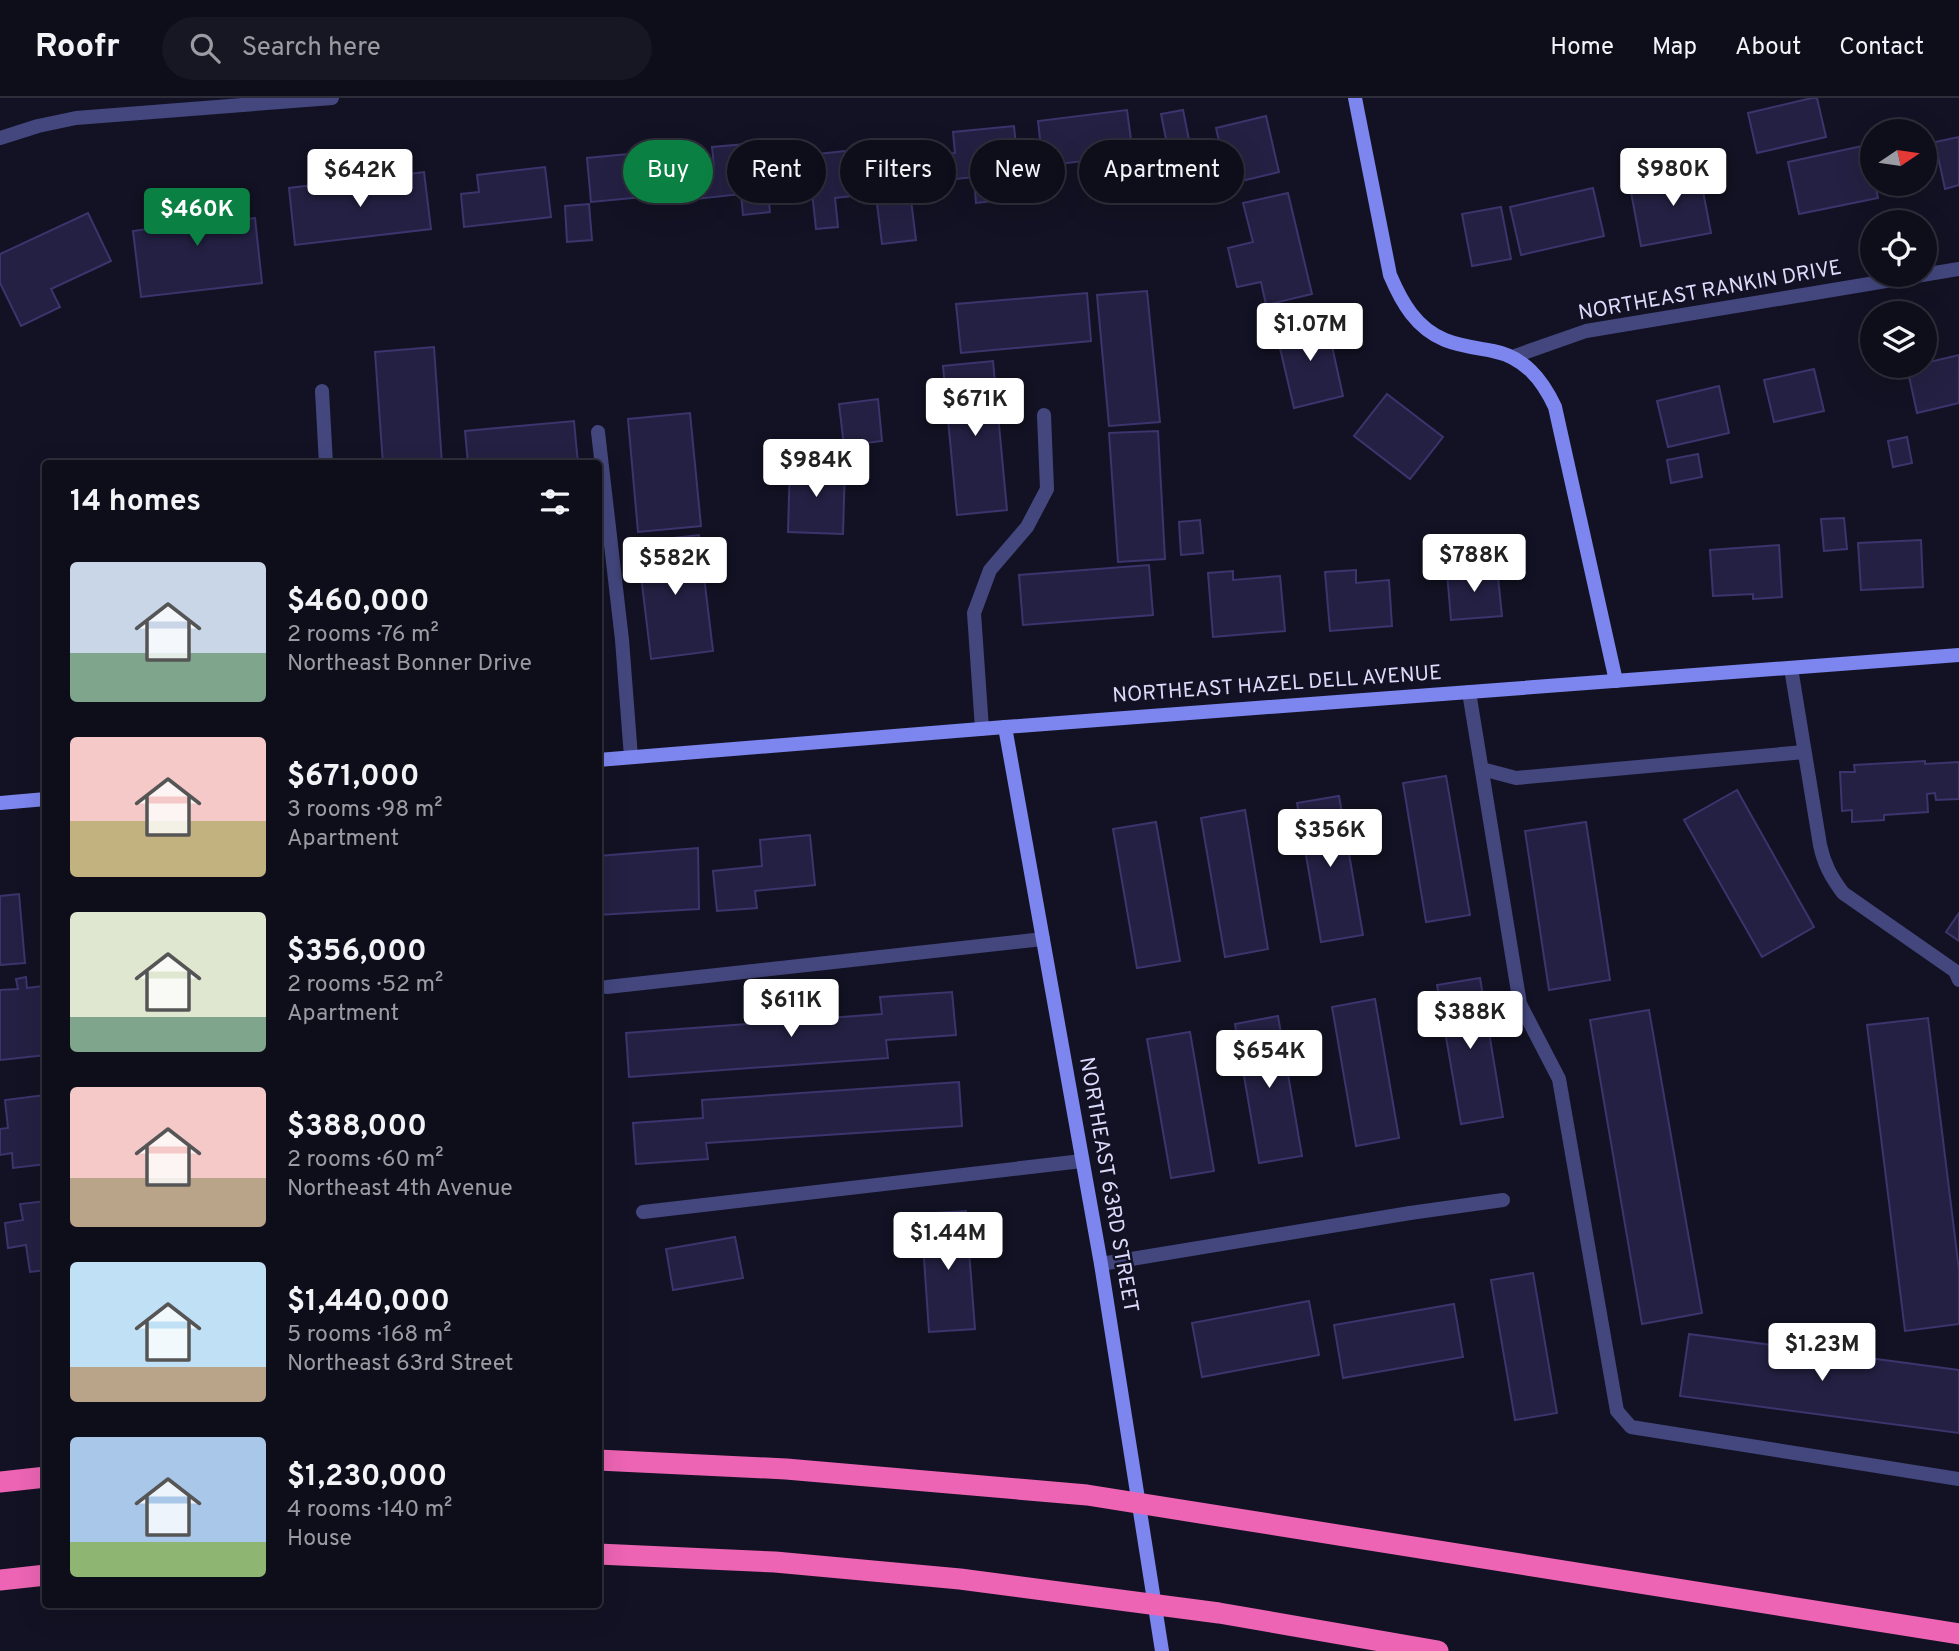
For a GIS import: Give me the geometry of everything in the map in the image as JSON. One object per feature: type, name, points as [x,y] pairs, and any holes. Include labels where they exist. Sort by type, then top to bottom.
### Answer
[{"type":"highway","points":[[602,1461],[786,1469],[1087,1495],[1959,1634]]},
{"type":"highway","points":[[0,1482],[42,1477]]},
{"type":"highway","points":[[602,1555],[775,1562],[960,1579],[1219,1613],[1438,1651]]},
{"type":"highway","points":[[0,1580],[42,1575]]},
{"type":"main road","points":[[1355,98],[1385,253],[1399,296],[1411,315],[1428,331],[1445,340],[1512,357],[1538,378],[1555,407],[1616,681]]},
{"type":"main road","name":"NORTHEAST HAZEL DELL AVENUE","points":[[602,760],[1959,655]]},
{"type":"main road","name":"NORTHEAST 63RD STREET","points":[[1005,727],[1101,1264],[1162,1651]]},
{"type":"main road","points":[[0,803],[42,799]]},
{"type":"street","points":[[0,138],[76,118],[332,98]]},
{"type":"street","name":"NORTHEAST RANKIN DRIVE","points":[[1512,357],[1587,331],[1959,269]]},
{"type":"street","points":[[322,391],[326,460]]},
{"type":"street","points":[[982,729],[974,613],[990,570],[1027,527],[1047,489],[1044,415]]},
{"type":"street","points":[[598,432],[601,460]]},
{"type":"street","points":[[602,467],[622,640],[631,757]]},
{"type":"street","points":[[1791,668],[1820,845],[1832,879],[1843,893],[1955,971],[1959,980]]},
{"type":"street","points":[[1469,692],[1520,1004],[1559,1079],[1617,1411],[1631,1427],[1959,1479]]},
{"type":"street","points":[[1482,769],[1516,778],[1804,752]]},
{"type":"street","points":[[607,987],[1043,939]]},
{"type":"street","points":[[643,1212],[1082,1161]]},
{"type":"street","points":[[1101,1264],[1503,1200]]},
{"type":"building","points":[[1817,98],[1826,137],[1757,153],[1748,113]]},
{"type":"building","points":[[1127,110],[1131,140],[1079,140],[1079,162],[1065,163],[1065,140],[1040,140],[1038,121]]},
{"type":"building","points":[[1183,110],[1189,140],[1166,140],[1161,114]]},
{"type":"building","points":[[1266,116],[1279,172],[1244,180],[1244,140],[1219,140],[1216,128]]},
{"type":"building","points":[[1014,126],[1015,140],[970,140],[970,177],[956,179],[956,140],[953,132]]},
{"type":"building","points":[[1959,137],[1959,185],[1945,189],[1937,142]]},
{"type":"building","points":[[727,146],[727,196],[713,197],[713,147]]},
{"type":"building","points":[[1860,147],[1860,196],[1878,198],[1799,214],[1788,162]]},
{"type":"building","points":[[840,152],[840,197],[835,198],[838,227],[816,229],[813,203],[826,203],[826,153]]},
{"type":"building","points":[[623,155],[623,199],[591,202],[587,158]]},
{"type":"building","points":[[1697,160],[1711,233],[1641,246],[1631,192],[1678,183],[1674,164]]},
{"type":"building","points":[[545,167],[551,217],[464,227],[461,194],[479,192],[477,175]]},
{"type":"building","points":[[424,172],[431,229],[295,245],[289,188]]},
{"type":"building","points":[[1593,188],[1604,236],[1521,255],[1510,207]]},
{"type":"building","points":[[226,193],[229,221],[255,218],[262,283],[141,297],[133,231],[162,227],[159,200]]},
{"type":"building","points":[[1288,193],[1312,294],[1266,305],[1261,282],[1237,287],[1228,248],[1253,242],[1244,203]]},
{"type":"building","points":[[742,203],[769,203],[770,212],[743,215]]},
{"type":"building","points":[[911,203],[916,240],[882,244],[877,204]]},
{"type":"building","points":[[589,204],[592,240],[567,242],[565,206]]},
{"type":"building","points":[[1501,207],[1511,259],[1472,266],[1462,214]]},
{"type":"building","points":[[88,213],[111,261],[51,289],[60,307],[21,326],[0,283],[0,254]]},
{"type":"building","points":[[1147,291],[1160,422],[1109,426],[1097,295]]},
{"type":"building","points":[[1087,293],[1091,341],[961,353],[956,304]]},
{"type":"building","points":[[1326,319],[1343,396],[1294,408],[1276,331]]},
{"type":"building","points":[[434,347],[442,460],[383,460],[375,352]]},
{"type":"building","points":[[1959,355],[1959,403],[1917,413],[1909,378],[1937,378],[1937,360]]},
{"type":"building","points":[[993,361],[1007,510],[957,515],[943,366]]},
{"type":"building","points":[[1814,369],[1824,411],[1774,422],[1764,380]]},
{"type":"building","points":[[1719,386],[1729,433],[1668,447],[1657,401]]},
{"type":"building","points":[[1387,394],[1443,437],[1410,479],[1354,436]]},
{"type":"building","points":[[878,399],[882,441],[844,446],[839,404]]},
{"type":"building","points":[[690,413],[701,526],[638,532],[628,419]]},
{"type":"building","points":[[574,421],[578,460],[468,460],[465,431]]},
{"type":"building","points":[[1158,431],[1165,559],[1118,562],[1109,433]]},
{"type":"building","points":[[1907,437],[1912,463],[1893,467],[1888,441]]},
{"type":"building","points":[[1698,454],[1702,477],[1671,483],[1667,460]]},
{"type":"building","points":[[790,463],[845,465],[843,534],[788,532]]},
{"type":"building","points":[[1844,518],[1847,549],[1824,551],[1821,519]]},
{"type":"building","points":[[1200,520],[1203,553],[1181,555],[1179,522]]},
{"type":"building","points":[[699,535],[713,651],[651,659],[637,542]]},
{"type":"building","points":[[1921,540],[1923,587],[1861,590],[1858,543]]},
{"type":"building","points":[[1779,545],[1782,597],[1753,599],[1753,594],[1713,596],[1710,550]]},
{"type":"building","points":[[1149,565],[1153,615],[1023,625],[1019,575]]},
{"type":"building","points":[[1497,567],[1502,616],[1451,620],[1447,572]]},
{"type":"building","points":[[1356,570],[1356,583],[1389,580],[1392,626],[1330,631],[1325,572]]},
{"type":"building","points":[[1233,571],[1233,580],[1280,576],[1285,631],[1213,637],[1208,573]]},
{"type":"building","points":[[1925,761],[1925,764],[1959,762],[1959,799],[1936,800],[1935,793],[1927,794],[1928,812],[1884,815],[1884,820],[1852,822],[1852,810],[1842,811],[1840,772],[1855,772],[1854,765]]},
{"type":"building","points":[[1446,776],[1470,915],[1426,922],[1403,783]]},
{"type":"building","points":[[1737,790],[1814,927],[1762,957],[1684,820]]},
{"type":"building","points":[[1339,796],[1363,935],[1321,942],[1297,803]]},
{"type":"building","points":[[1245,810],[1268,949],[1225,957],[1201,818]]},
{"type":"building","points":[[1156,822],[1180,961],[1137,968],[1113,829]]},
{"type":"building","points":[[1586,822],[1610,980],[1549,990],[1525,831]]},
{"type":"building","points":[[810,835],[815,885],[755,891],[757,908],[717,911],[713,871],[762,866],[760,840]]},
{"type":"building","points":[[698,848],[699,909],[602,915],[602,856]]},
{"type":"building","points":[[19,894],[25,963],[0,965],[0,896]]},
{"type":"building","points":[[1959,913],[1959,941],[1946,932]]},
{"type":"building","points":[[26,977],[27,988],[42,986],[42,1055],[0,1060],[0,990],[18,989],[16,979]]},
{"type":"building","points":[[1480,978],[1503,1117],[1461,1124],[1437,985]]},
{"type":"building","points":[[952,992],[956,1035],[886,1040],[888,1058],[629,1077],[626,1033],[882,1014],[880,997]]},
{"type":"building","points":[[1375,999],[1399,1138],[1356,1146],[1332,1007]]},
{"type":"building","points":[[1649,1010],[1702,1313],[1642,1324],[1590,1020]]},
{"type":"building","points":[[1278,1016],[1302,1156],[1259,1163],[1235,1024]]},
{"type":"building","points":[[1928,1018],[1959,1270],[1959,1324],[1905,1331],[1867,1025]]},
{"type":"building","points":[[1190,1032],[1214,1171],[1171,1178],[1147,1039]]},
{"type":"building","points":[[959,1082],[962,1126],[706,1143],[708,1159],[636,1164],[633,1123],[703,1118],[702,1100]]},
{"type":"building","points":[[42,1095],[42,1164],[13,1168],[12,1153],[0,1155],[0,1129],[8,1128],[5,1100]]},
{"type":"building","points":[[42,1201],[42,1270],[30,1272],[26,1245],[8,1248],[5,1223],[23,1220],[20,1204]]},
{"type":"building","points":[[966,1211],[975,1329],[929,1332],[921,1214]]},
{"type":"building","points":[[735,1237],[743,1278],[673,1290],[666,1249]]},
{"type":"building","points":[[1533,1273],[1557,1413],[1515,1420],[1491,1280]]},
{"type":"building","points":[[1309,1301],[1319,1355],[1202,1377],[1192,1323]]},
{"type":"building","points":[[1454,1304],[1463,1357],[1343,1378],[1334,1325]]},
{"type":"building","points":[[1689,1334],[1959,1370],[1959,1433],[1680,1396]]}]
